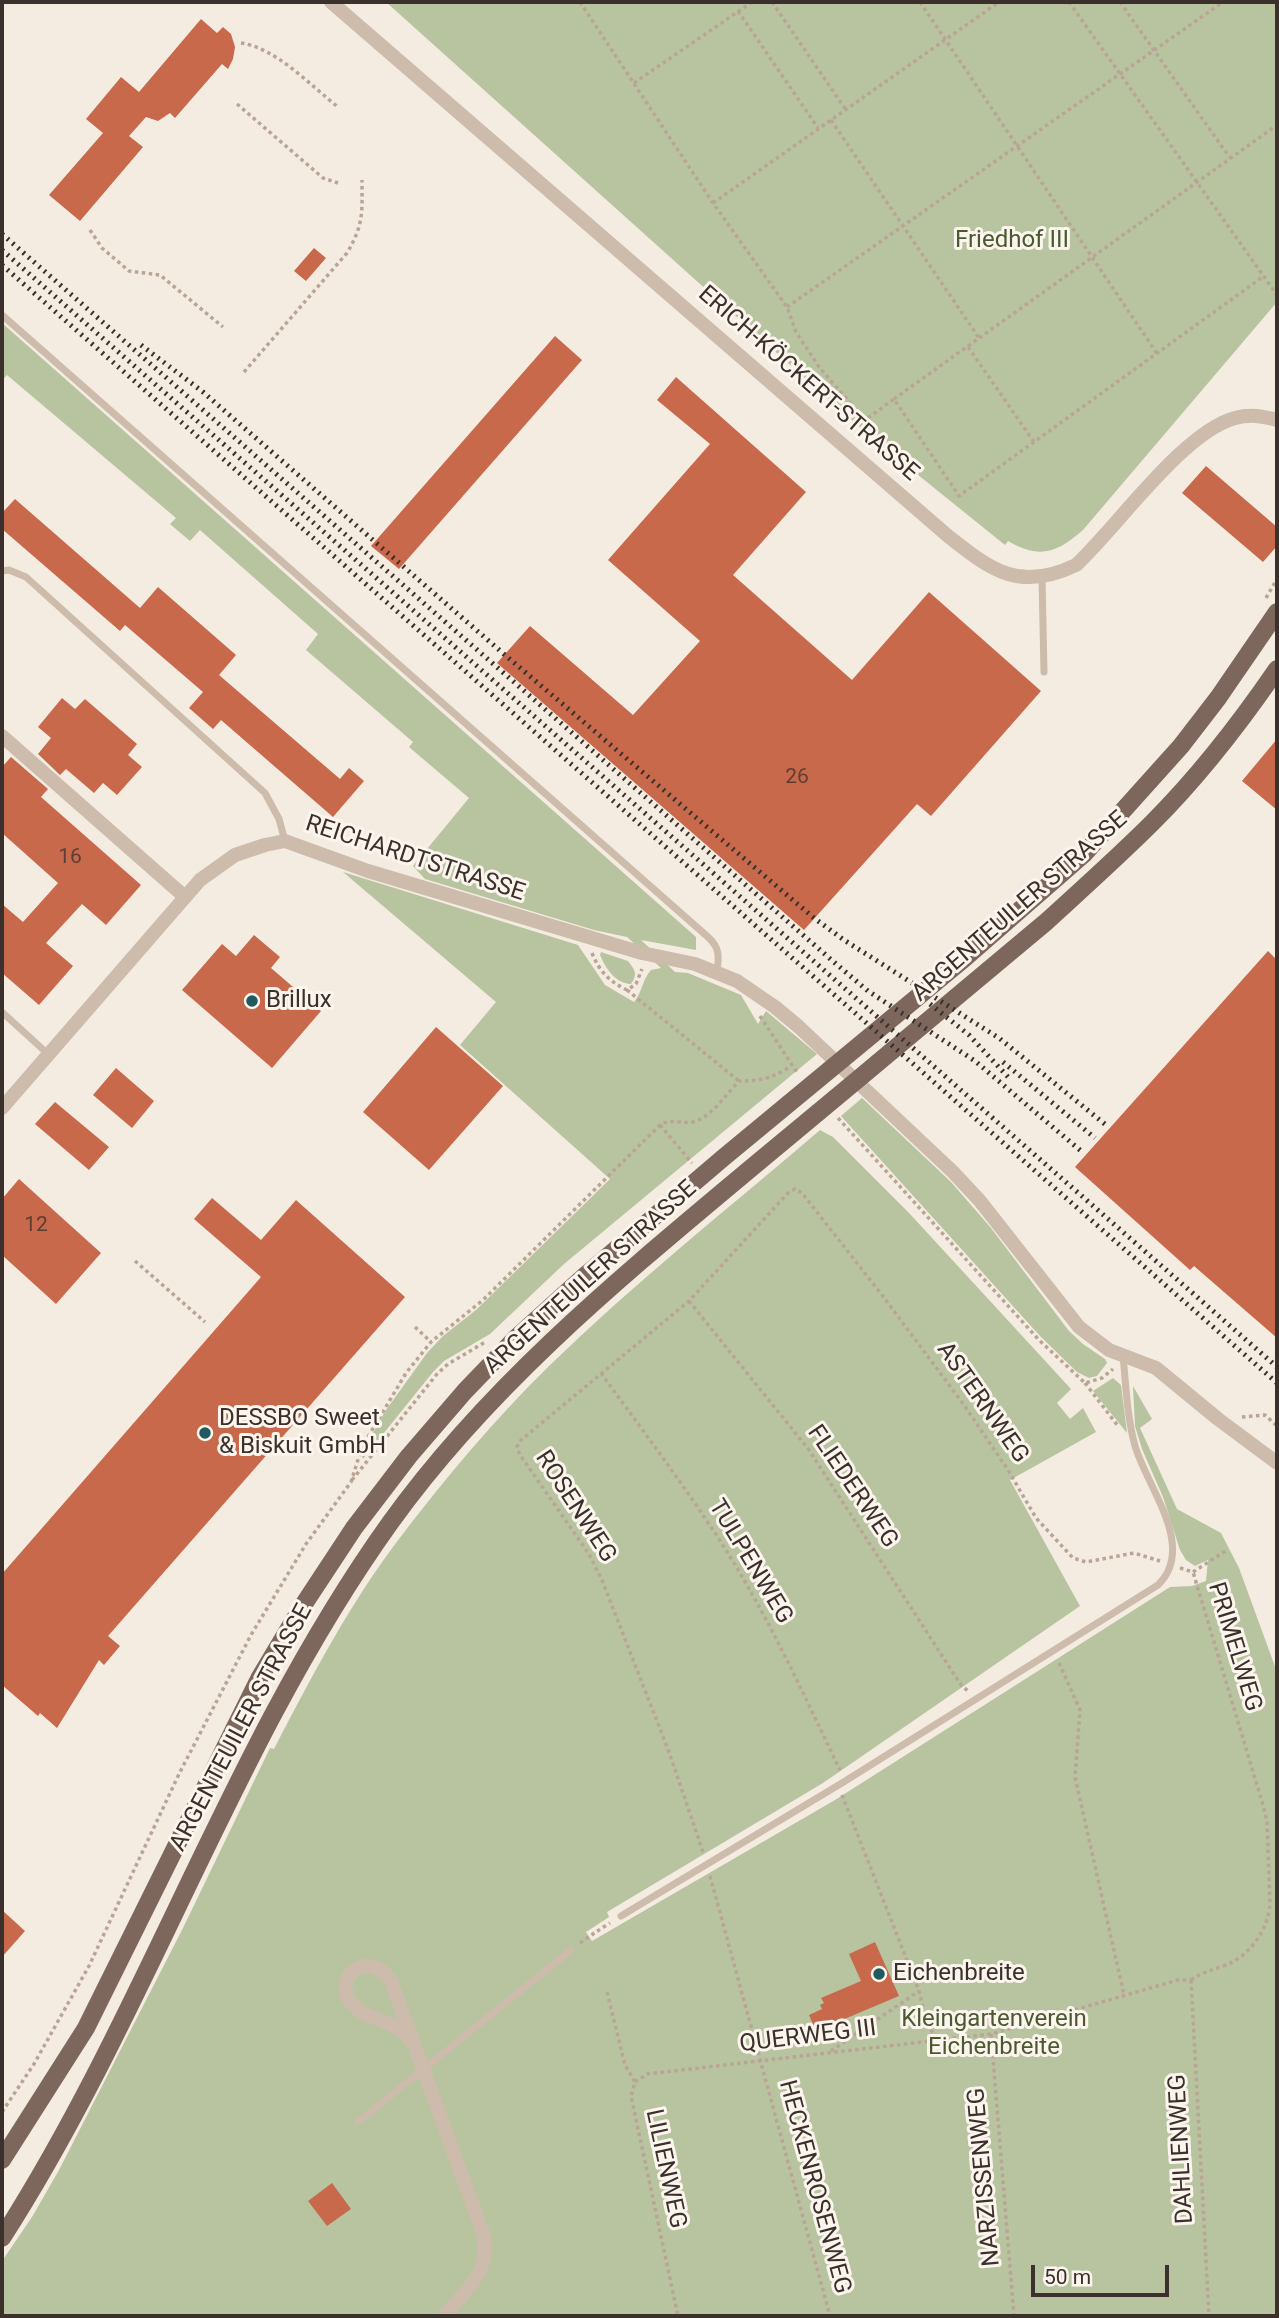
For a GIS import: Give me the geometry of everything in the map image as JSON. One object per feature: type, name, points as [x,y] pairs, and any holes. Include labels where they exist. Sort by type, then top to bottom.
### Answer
[{"type":"main road","name":"ARGENTEUILER STRASSE","points":[[2,2160],[86,2028],[260,1677],[300,1610],[355,1528],[417,1447],[515,1339],[723,1158],[966,957],[1084,854],[1181,746],[1250,654],[1277,612]]},
{"type":"main road","name":"ARGENTEUILER STRASSE","points":[[2,2238],[38,2182],[256,1744],[304,1655],[392,1520],[506,1386],[558,1335],[637,1263],[1025,939],[1108,866],[1197,774],[1276,670]]},
{"type":"street","name":"ERICH-KÖCKERT-STRASSE","points":[[331,2],[948,536],[983,564],[1002,574],[1042,578],[1076,565],[1181,453],[1205,435],[1232,418],[1258,415],[1277,420]]},
{"type":"street","points":[[2,736],[185,897]]},
{"type":"street","name":"REICHARDTSTRASSE","points":[[2,1108],[200,880],[235,855],[285,841],[368,871],[642,953],[675,959],[717,972],[752,991],[799,1027],[845,1069],[980,1201],[1079,1327],[1096,1341],[1124,1356],[1156,1368],[1277,1463]]},
{"type":"street","points":[[415,2046],[404,2032],[360,2011],[351,2003],[346,1992],[346,1983],[357,1967],[377,1966],[386,1972],[391,1981],[424,2070],[484,2236],[484,2263],[477,2278],[444,2316]]},
{"type":"lane","points":[[2,315],[708,937],[719,952],[717,972]]},
{"type":"lane","points":[[2,571],[9,570],[26,577],[265,793],[279,819],[285,841]]},
{"type":"lane","points":[[1042,578],[1044,673]]},
{"type":"lane","points":[[2,1012],[48,1054]]},
{"type":"lane","points":[[621,1916],[977,1700],[1167,1576],[1173,1565],[1173,1542],[1136,1448],[1130,1419],[1124,1356]]},
{"type":"lane","points":[[358,2122],[571,1950]]},
{"type":"path","points":[[580,2],[713,203],[787,307],[796,332],[819,367],[865,420],[1277,125]]},
{"type":"path","points":[[634,83],[751,2]]},
{"type":"path","points":[[772,2],[846,110]]},
{"type":"path","points":[[920,2],[1158,355]]},
{"type":"path","points":[[713,203],[999,2]]},
{"type":"path","points":[[1069,2],[1277,295]]},
{"type":"path","points":[[1120,2],[1230,158]]},
{"type":"path","points":[[787,307],[1223,2]]},
{"type":"path","points":[[738,12],[818,129]]},
{"type":"path","points":[[241,43],[256,45],[269,52],[338,107]]},
{"type":"path","points":[[237,104],[323,178],[338,183]]},
{"type":"path","points":[[831,120],[980,338]]},
{"type":"path","points":[[244,372],[347,253],[362,219],[362,180]]},
{"type":"path","points":[[90,230],[102,248],[128,271],[160,275],[223,327]]},
{"type":"path","points":[[894,399],[959,496],[1264,276]]},
{"type":"path","points":[[968,347],[1034,442]]},
{"type":"path","points":[[592,938],[590,948],[593,957],[614,983],[627,990],[739,1081]]},
{"type":"path","points":[[627,990],[636,984],[640,976],[642,953]]},
{"type":"path","points":[[752,991],[753,1002],[761,1019],[791,1066],[799,1076],[808,1068]]},
{"type":"path","points":[[836,1116],[1040,1340],[1085,1383],[1136,1448]]},
{"type":"path","points":[[660,1125],[692,1163]]},
{"type":"path","name":"ROSENWEG","points":[[706,1864],[664,1740],[602,1580],[589,1554],[517,1447],[520,1440],[689,1301],[788,1193],[795,1189]]},
{"type":"path","name":"ASTERNWEG","points":[[795,1189],[802,1193],[882,1295],[1009,1470],[1036,1518],[1073,1558],[1086,1562],[1134,1553],[1173,1565]]},
{"type":"path","points":[[135,1261],[205,1322]]},
{"type":"path","name":"FLIEDERWEG","points":[[689,1301],[809,1450],[961,1685],[977,1700]]},
{"type":"path","points":[[415,1327],[431,1342]]},
{"type":"path","points":[[1085,1383],[1102,1378],[1124,1356]]},
{"type":"path","name":"TULPENWEG","points":[[601,1374],[725,1549],[796,1677],[841,1773],[842,1796],[919,1990],[928,2028],[942,2040]]},
{"type":"path","points":[[1218,1419],[1265,1415],[1277,1426]]},
{"type":"path","name":"PRIMELWEG","points":[[1191,1980],[1243,1955],[1256,1942],[1269,1917],[1267,1821],[1193,1572],[1227,1550]]},
{"type":"path","points":[[1053,1652],[1080,1710],[1075,1777],[1124,1996]]},
{"type":"path","name":"HECKENROSENWEG","points":[[706,1864],[762,2060],[830,2316]]},
{"type":"path","points":[[571,1950],[590,1933],[599,1931],[621,1916]]},
{"type":"path","name":"QUERWEG III","points":[[635,2082],[647,2074],[991,2034],[1178,1980],[1191,1980]]},
{"type":"path","name":"DAHLIENWEG","points":[[1191,1980],[1209,2316]]},
{"type":"path","points":[[830,2052],[919,1990]]},
{"type":"path","name":"LILIENWEG","points":[[607,1992],[625,2065],[635,2082],[631,2096],[678,2316]]},
{"type":"path","name":"NARZISSENWEG","points":[[991,2034],[1014,2316]]},
{"type":"green space","name":"Friedhof III","points":[[386,2],[1277,2],[1277,302],[1083,530],[1065,544],[1048,551],[1030,550],[1008,541],[1005,545],[866,433]]},
{"type":"green space","points":[[2,323],[696,937],[696,950],[641,940],[675,972],[688,973],[741,995],[758,1024],[766,1011],[817,1054],[564,1264],[490,1334],[444,1361],[363,1459],[361,1454],[386,1410],[427,1353],[443,1336],[476,1310],[610,1179],[460,1045],[496,1002],[343,872],[578,945],[605,985],[634,1002],[651,970],[661,968],[627,937],[594,930],[425,879],[413,866],[469,798],[409,747],[413,742],[306,650],[318,634],[200,530],[190,541],[170,524],[176,518],[7,375],[2,380]]},
{"type":"green space","points":[[601,952],[628,961],[635,972],[631,984],[620,981],[608,970]]},
{"type":"green space","points":[[862,1098],[951,1182],[991,1228],[1069,1331],[1105,1359],[1107,1363],[1097,1376],[1089,1378],[1077,1372],[1040,1336],[841,1116]]},
{"type":"green space","name":"Kleingartenverein Eichenbreite","points":[[820,1130],[833,1137],[910,1214],[1071,1389],[1057,1403],[1070,1419],[1083,1408],[1096,1432],[1010,1480],[1080,1606],[823,1783],[607,1912],[609,1917],[586,1932],[592,1941],[835,1800],[1170,1587],[1192,1586],[1206,1581],[1208,1560],[1195,1566],[1186,1560],[1180,1550],[1163,1497],[1142,1449],[1135,1426],[1133,1386],[1152,1419],[1140,1428],[1177,1509],[1221,1533],[1239,1568],[1277,1672],[1277,2316],[2,2316],[2,2261],[59,2170],[183,1928],[270,1748],[274,1749],[333,1639],[383,1560],[472,1448],[548,1367],[648,1276]]},
{"type":"green space","points":[[1113,1378],[1121,1385],[1127,1433],[1093,1391]]},
{"type":"building","points":[[201,19],[217,33],[223,27],[231,34],[235,47],[228,69],[222,64],[175,118],[170,113],[158,121],[146,117],[129,136],[143,147],[80,221],[49,195],[103,133],[86,119],[121,77],[139,92]]},
{"type":"building","points":[[314,248],[326,258],[306,281],[294,271]]},
{"type":"building","points":[[555,336],[582,360],[399,569],[371,546]]},
{"type":"building","points":[[676,377],[806,492],[733,575],[852,680],[929,592],[1041,691],[931,816],[917,804],[804,930],[497,663],[530,626],[633,715],[700,641],[608,560],[710,444],[657,400]]},
{"type":"building","points":[[1206,466],[1277,527],[1277,546],[1263,562],[1182,493]]},
{"type":"building","points":[[15,499],[140,608],[158,587],[236,655],[219,675],[340,779],[349,768],[364,781],[333,817],[221,720],[213,729],[189,708],[203,692],[125,625],[120,631],[2,529],[2,513]]},
{"type":"building","points":[[62,698],[75,709],[85,699],[137,744],[128,755],[142,767],[117,795],[103,783],[94,793],[66,769],[60,775],[38,754],[51,738],[38,727]]},
{"type":"building","points":[[1277,739],[1277,810],[1242,781]]},
{"type":"building","points":[[11,757],[48,789],[41,797],[141,885],[106,925],[82,904],[46,943],[73,966],[39,1005],[2,973],[2,904],[23,922],[58,883],[2,833],[2,767]]},
{"type":"building","name":"Brillux","points":[[254,935],[280,957],[271,968],[321,1011],[272,1068],[182,990],[222,944],[236,956]]},
{"type":"building","points":[[1268,951],[1277,960],[1277,1338],[1194,1266],[1190,1270],[1075,1167]]},
{"type":"building","points":[[436,1027],[503,1086],[429,1170],[363,1112]]},
{"type":"building","points":[[116,1068],[154,1101],[132,1128],[93,1095]]},
{"type":"building","points":[[55,1102],[109,1147],[89,1170],[35,1124]]},
{"type":"building","points":[[19,1179],[101,1253],[56,1304],[2,1255],[2,1199]]},
{"type":"building","name":"DESSBO Sweet & Biskuit GmbH","points":[[212,1198],[261,1240],[296,1200],[405,1297],[108,1636],[120,1646],[104,1665],[99,1660],[57,1728],[40,1713],[38,1716],[2,1685],[2,1574],[261,1277],[194,1219]]},
{"type":"building","points":[[2,1910],[25,1931],[2,1957]]},
{"type":"building","points":[[875,1942],[899,1996],[816,2031],[809,2015],[822,2009],[820,2005],[824,2003],[821,1998],[861,1981],[849,1954]]},
{"type":"building","points":[[332,2183],[351,2209],[327,2226],[308,2201]]},
{"type":"railway","points":[[2,234],[835,963],[868,991],[975,1061],[1081,1151]]},
{"type":"railway","points":[[2,250],[1277,1367]]},
{"type":"railway","points":[[2,265],[1277,1383]]},
{"type":"railway","points":[[141,345],[203,392],[505,655],[814,918],[844,940],[999,1038],[1106,1125]]},
{"type":"railway","points":[[930,1004],[969,1035],[1009,1078]]},
{"type":"railway","points":[[1003,1062],[1095,1138]]},
{"type":"place","name":"Brillux","points":[[252,1001]]},
{"type":"place","name":"DESSBO Sweet & Biskuit GmbH","points":[[205,1433]]},
{"type":"place","name":"Eichenbreite","points":[[879,1974]]}]
